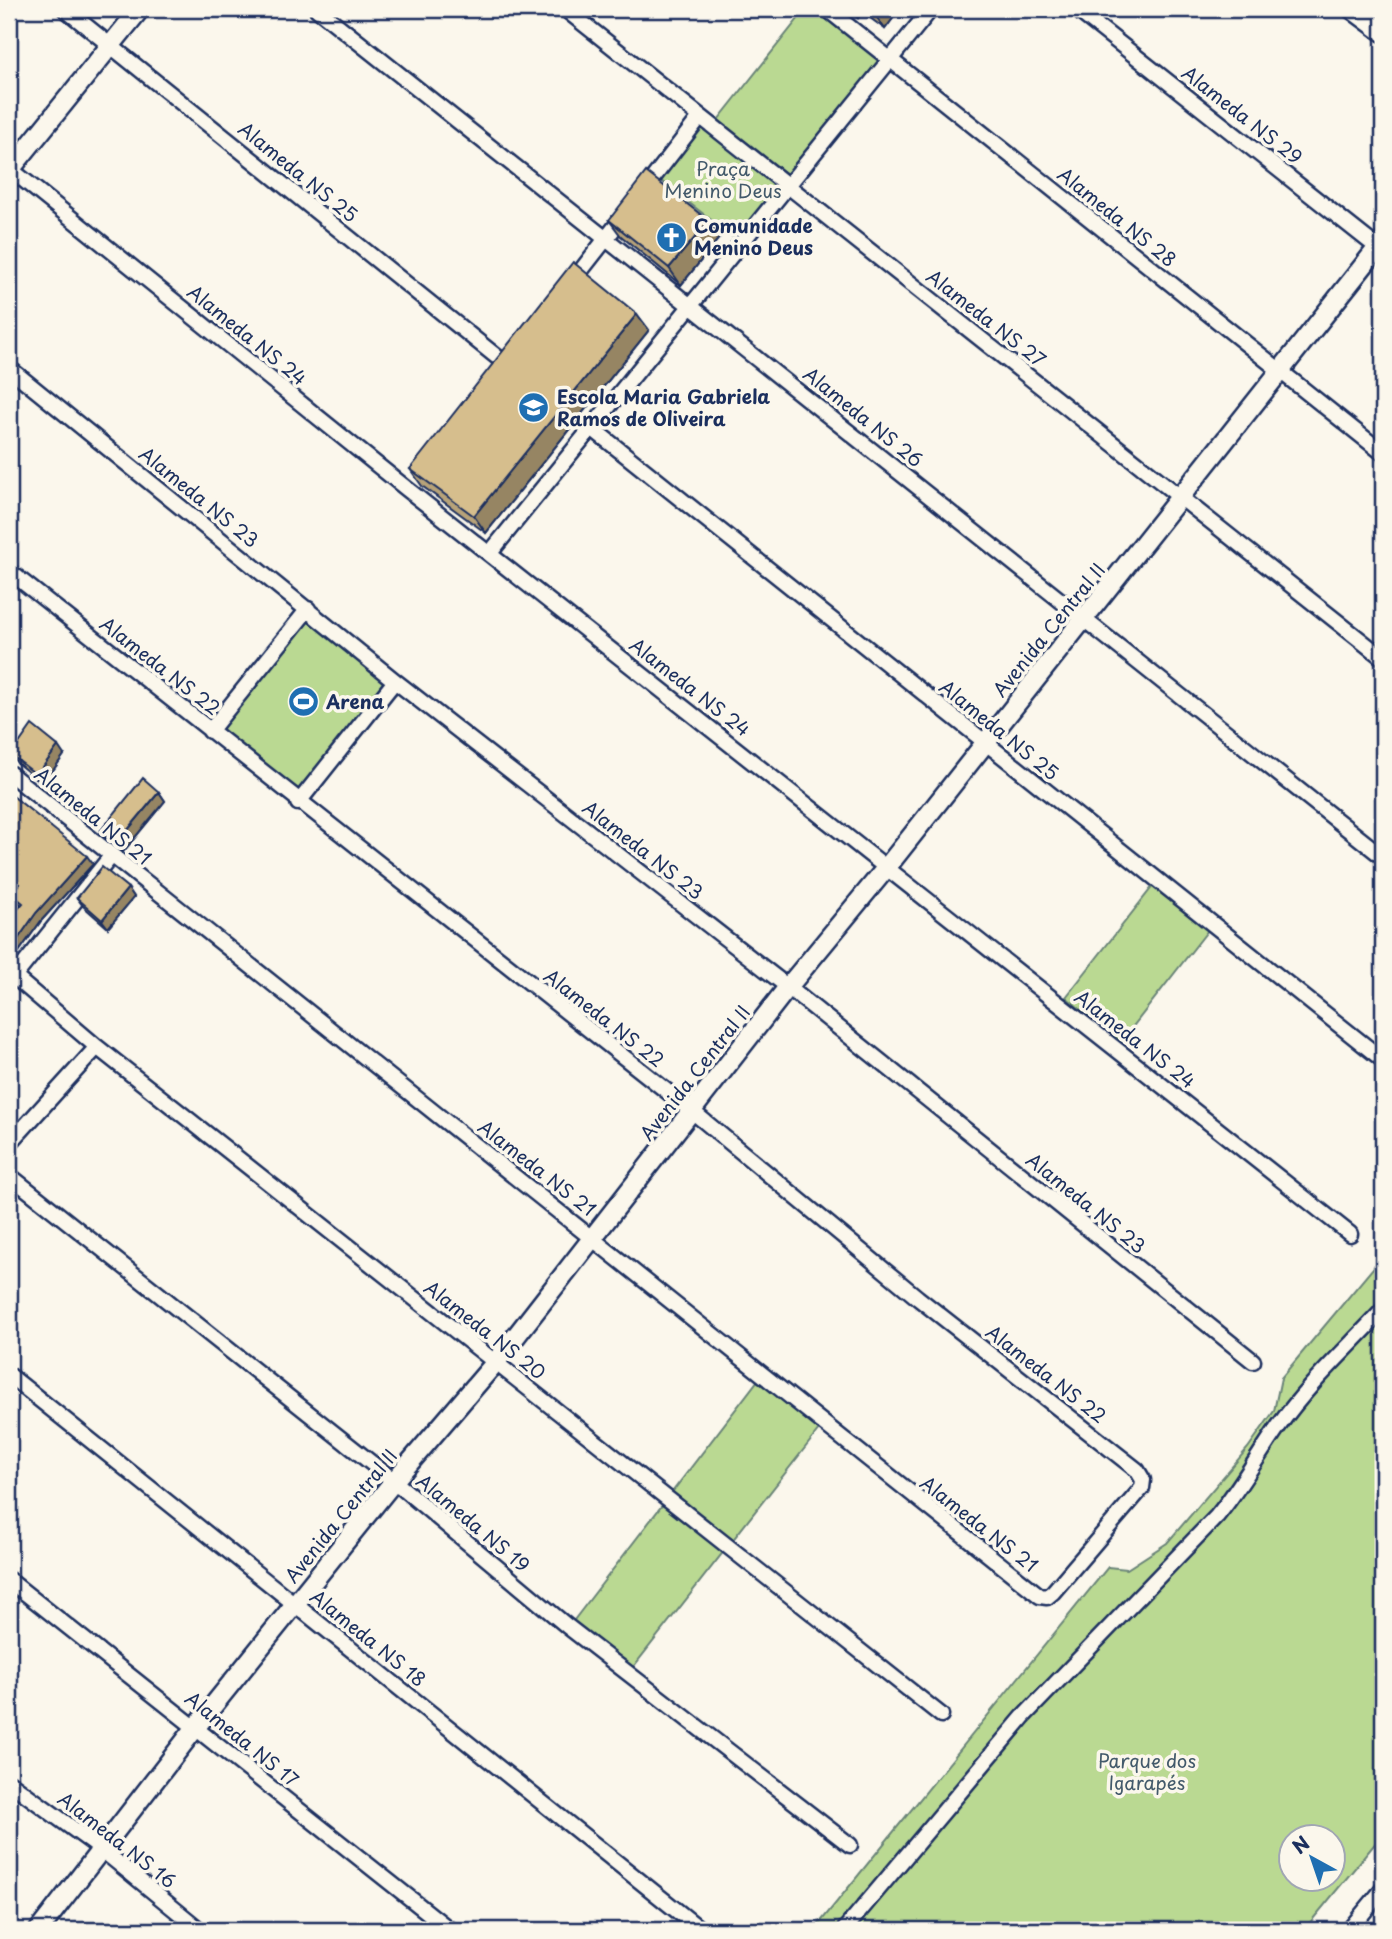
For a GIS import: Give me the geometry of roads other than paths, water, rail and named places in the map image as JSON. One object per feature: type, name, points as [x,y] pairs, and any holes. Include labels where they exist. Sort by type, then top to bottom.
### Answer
[{"type":"street","name":"Alameda NS 25","points":[[65,9],[507,365]]},
{"type":"street","points":[[9,169],[140,9]]},
{"type":"street","name":"Alameda NS 26","points":[[317,9],[1383,857]]},
{"type":"street","name":"Alameda NS 27","points":[[565,9],[1383,658]]},
{"type":"street","name":"Alameda NS 28","points":[[827,9],[1383,453]]},
{"type":"street","points":[[490,553],[931,9]]},
{"type":"street","name":"Alameda NS 29","points":[[1076,9],[1381,247]]},
{"type":"street","points":[[1352,9],[1383,32]]},
{"type":"street","points":[[564,292],[700,117]]},
{"type":"street","name":"Alameda NS 24","points":[[9,169],[411,483],[490,553],[1350,1234]]},
{"type":"street","name":"Avenida Central II","points":[[38,1930],[196,1727],[394,1481],[495,1363],[788,988],[1381,247]]},
{"type":"street","name":"Alameda NS 23","points":[[9,368],[395,681],[788,988],[1252,1361]]},
{"type":"street","name":"Alameda NS 25","points":[[593,429],[1383,1060]]},
{"type":"street","name":"Alameda NS 22","points":[[9,571],[298,803],[692,1111],[918,1298],[1142,1475],[1142,1488],[1125,1510],[1053,1592],[1047,1597],[1040,1596]]},
{"type":"street","points":[[210,731],[308,609]]},
{"type":"street","points":[[298,803],[395,681]]},
{"type":"street","name":"Alameda NS 21","points":[[9,773],[594,1237],[1040,1596]]},
{"type":"street","points":[[11,977],[112,855]]},
{"type":"street","name":"Alameda NS 20","points":[[11,977],[941,1715]]},
{"type":"street","points":[[9,1144],[97,1047]]},
{"type":"street","name":"Alameda NS 19","points":[[9,1175],[394,1481],[567,1626],[850,1845]]},
{"type":"street","points":[[844,1930],[1023,1717],[1217,1516],[1245,1482],[1278,1427],[1302,1397],[1383,1310]]},
{"type":"street","name":"Alameda NS 18","points":[[9,1375],[701,1930]]},
{"type":"street","name":"Alameda NS 17","points":[[9,1580],[450,1930]]},
{"type":"street","name":"Alameda NS 16","points":[[9,1782],[101,1849],[200,1930]]},
{"type":"street","points":[[1349,1930],[1383,1889]]},
{"type":"place","name":"Comunidade Menino Deus","points":[[671,237]]},
{"type":"place","name":"Escola Maria Gabriela Ramos de Oliveira","points":[[534,408]]},
{"type":"place","name":"Arena","points":[[303,702]]},
{"type":"park label","name":"Praça Menino Deus","points":[[723,180]]},
{"type":"park label","name":"Parque dos Igarapés","points":[[1147,1772]]}]
